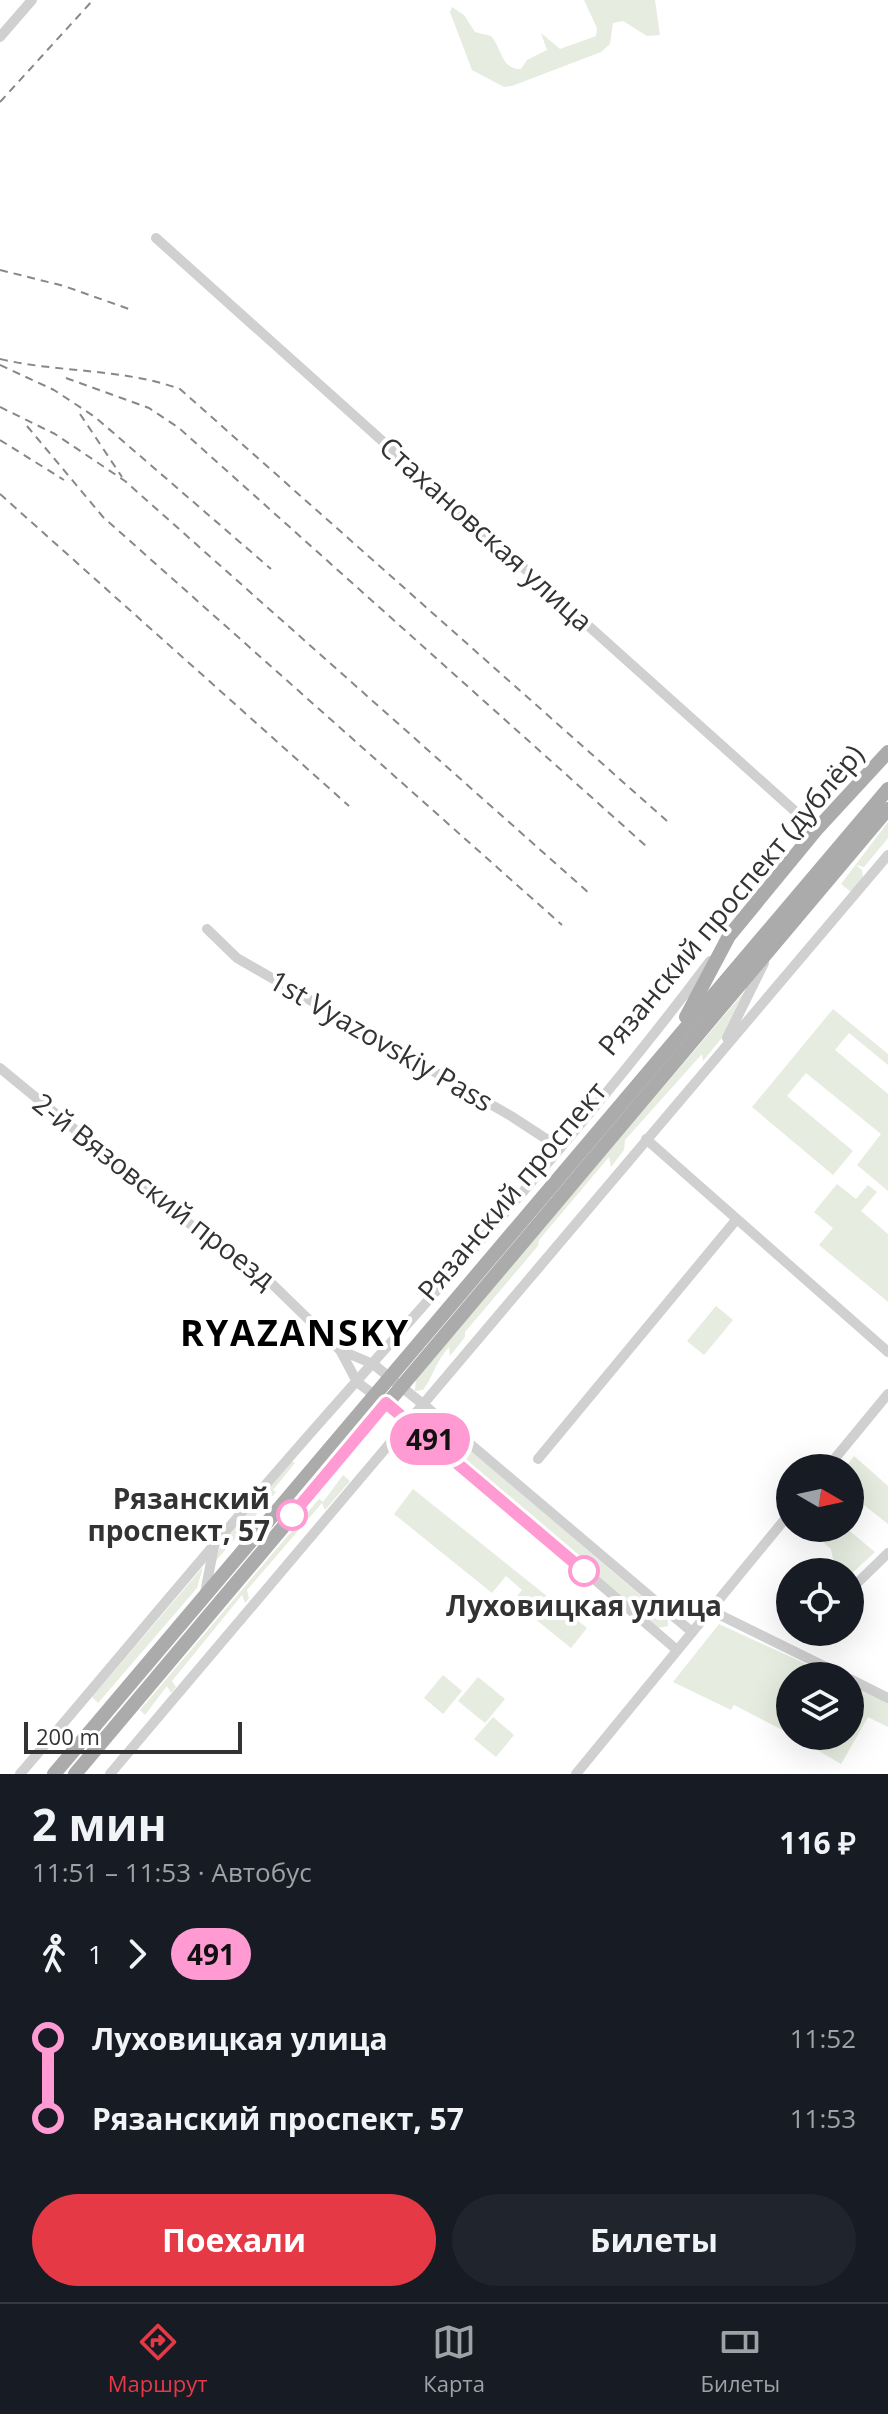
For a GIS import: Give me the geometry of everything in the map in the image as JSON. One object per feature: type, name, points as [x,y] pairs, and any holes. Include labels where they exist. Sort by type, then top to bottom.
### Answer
[{"type":"main road","name":"Рязанский проспект (дублёр)","points":[[729,936],[816,830],[888,752]]},
{"type":"main road","points":[[862,777],[888,767]]},
{"type":"main road","name":"Рязанский проспект","points":[[75,1774],[672,1042],[888,789]]},
{"type":"main road","name":"Рязанский проспект","points":[[394,1381],[772,949],[888,809]]},
{"type":"main road","points":[[672,1042],[729,936]]},
{"type":"main road","name":"Рязанский проспект","points":[[54,1774],[204,1596],[380,1398]]},
{"type":"street","points":[[0,37],[32,0]]},
{"type":"street","name":"Стахановская улица","points":[[156,238],[816,830]]},
{"type":"street","points":[[110,1774],[888,855]]},
{"type":"street","name":"1st Vyazovskiy Pass","points":[[207,929],[237,958],[511,1116],[560,1148]]},
{"type":"street","name":"Рязанский проспект (дублёр)","points":[[20,1774],[215,1544],[560,1148],[654,1036],[729,936]]},
{"type":"street","points":[[717,1054],[772,949]]},
{"type":"street","name":"2-й Вязовский проезд","points":[[0,1068],[201,1233],[269,1281],[340,1350],[357,1382],[380,1398]]},
{"type":"street","points":[[646,1139],[888,1352]]},
{"type":"street","points":[[538,1459],[736,1220]]},
{"type":"street","name":"2-й Вязовский проезд","points":[[340,1350],[373,1364],[394,1381]]},
{"type":"street","points":[[394,1381],[692,1632]]},
{"type":"street","points":[[839,1454],[888,1394]]},
{"type":"street","points":[[380,1398],[677,1650]]},
{"type":"street","points":[[433,1441],[447,1424]]},
{"type":"street","points":[[576,1774],[776,1530]]},
{"type":"street","points":[[204,1596],[215,1544]]},
{"type":"street","points":[[864,1576],[888,1553]]},
{"type":"street","points":[[710,1610],[816,1662]]},
{"type":"street","points":[[661,1636],[667,1635],[676,1619]]},
{"type":"street","points":[[864,1686],[888,1698]]},
{"type":"shaded area","points":[[584,0],[655,0],[660,35],[647,36],[623,21],[613,23],[610,44],[601,52],[504,87],[472,70],[450,12],[452,7],[464,15],[475,32],[491,36],[509,66],[521,69],[527,60],[547,50],[541,33],[560,49],[596,36],[597,28]]},
{"type":"shaded area","points":[[888,822],[888,838],[864,867],[856,865],[862,870],[863,878],[851,892],[841,884]]},
{"type":"shaded area","points":[[745,991],[725,1034],[703,1061],[702,1054],[625,1140],[624,1150],[611,1167],[609,1157],[465,1332],[465,1337],[450,1356],[449,1347],[444,1353],[423,1390],[415,1391],[416,1378]]},
{"type":"shaded area","points":[[833,1009],[888,1054],[888,1065],[849,1033],[835,1050],[888,1094],[888,1191],[857,1165],[881,1134],[806,1073],[787,1096],[853,1151],[833,1175],[752,1107]]},
{"type":"shaded area","points":[[837,1184],[856,1199],[868,1185],[877,1192],[861,1211],[888,1234],[888,1302],[819,1245],[833,1228],[814,1212]]},
{"type":"shaded area","points":[[716,1306],[733,1320],[704,1355],[687,1341]]},
{"type":"shaded area","points":[[447,1430],[668,1619],[668,1626],[658,1628],[438,1440]]},
{"type":"shaded area","points":[[292,1461],[295,1463],[273,1490],[276,1492],[214,1563],[220,1546]]},
{"type":"shaded area","points":[[864,1465],[888,1486],[888,1524],[864,1505]]},
{"type":"shaded area","points":[[343,1475],[350,1481],[325,1510],[322,1503],[247,1590],[249,1598],[245,1603],[242,1595],[172,1681],[176,1687],[171,1693],[167,1686],[145,1715],[140,1710],[319,1499],[323,1502]]},
{"type":"shaded area","points":[[413,1489],[587,1628],[571,1648],[513,1601],[522,1590],[506,1576],[492,1593],[394,1514]]},
{"type":"shaded area","points":[[823,1542],[863,1542],[875,1552],[864,1562],[864,1558],[833,1558],[831,1549]]},
{"type":"shaded area","points":[[203,1567],[197,1588],[98,1703],[92,1697]]},
{"type":"shaded area","points":[[719,1624],[802,1662],[776,1662],[776,1727],[734,1705],[731,1710],[673,1682]]},
{"type":"shaded area","points":[[443,1675],[462,1691],[443,1714],[424,1698]]},
{"type":"shaded area","points":[[478,1677],[505,1699],[485,1723],[458,1701]]},
{"type":"shaded area","points":[[864,1691],[888,1702],[888,1727],[868,1717],[864,1724]]},
{"type":"shaded area","points":[[493,1717],[514,1735],[496,1757],[474,1739]]},
{"type":"shaded area","points":[[818,1750],[849,1750],[841,1764]]},
{"type":"railway","points":[[0,102],[93,0]]},
{"type":"railway","points":[[0,270],[64,286],[129,309]]},
{"type":"railway","points":[[0,359],[136,377],[180,389],[667,821]]},
{"type":"railway","points":[[0,365],[54,390],[95,417],[271,569]]},
{"type":"railway","points":[[66,378],[149,408],[179,428],[646,846]]},
{"type":"railway","points":[[0,407],[55,434],[125,481],[590,894]]},
{"type":"railway","points":[[80,414],[122,477]]},
{"type":"railway","points":[[27,426],[103,517],[562,925]]},
{"type":"railway","points":[[0,440],[64,480]]},
{"type":"railway","points":[[0,494],[349,806]]},
{"type":"bus line","name":"491","points":[[292,1515],[386,1403],[584,1571]]},
{"type":"place","name":"Рязанский проспект, 57","points":[[292,1515]]},
{"type":"place","name":"Луховицкая улица","points":[[584,1571]]},
{"type":"district","name":"RYAZANSKY","points":[[295,1333]]}]
